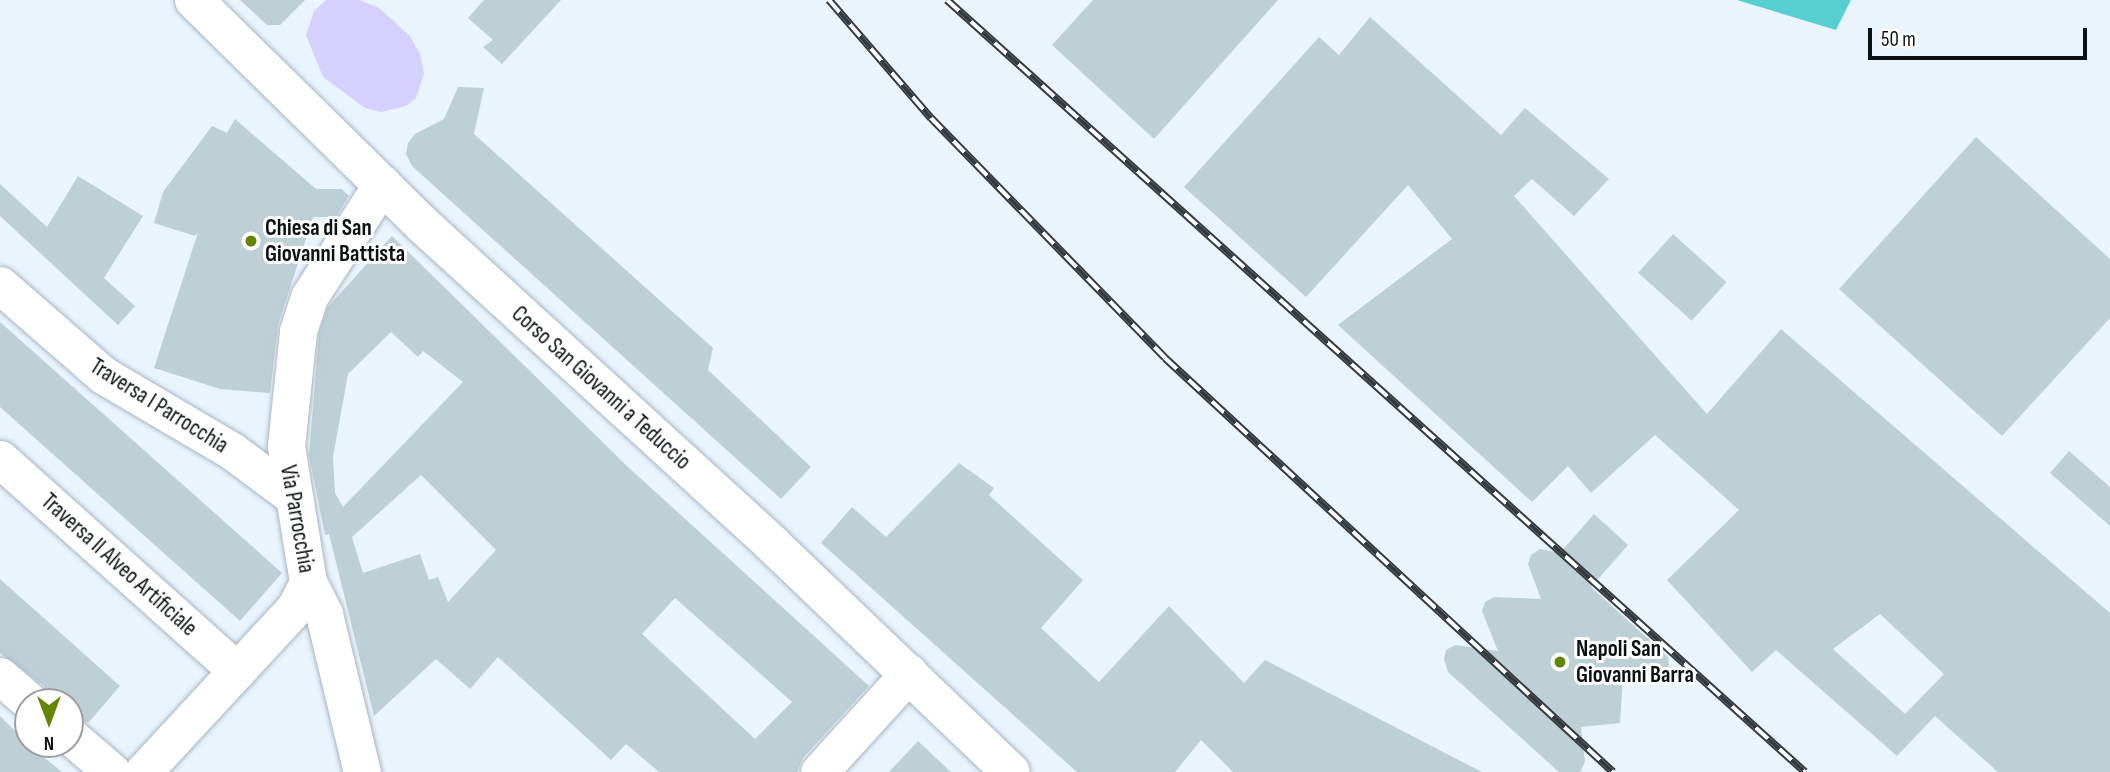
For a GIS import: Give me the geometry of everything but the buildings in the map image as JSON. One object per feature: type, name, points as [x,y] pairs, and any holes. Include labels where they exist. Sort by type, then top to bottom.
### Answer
[{"type":"main road","name":"Corso San Giovanni a Teduccio","points":[[194,0],[382,184],[1012,772]]},
{"type":"street","name":"Via Parrocchia","points":[[143,772],[295,608],[309,582],[290,494],[286,446],[302,320],[309,297],[382,184]]},
{"type":"street","name":"Traversa I Parrocchia","points":[[0,285],[103,374],[232,450],[290,494]]},
{"type":"street","name":"Traversa II Alveo Artificiale","points":[[0,459],[237,671]]},
{"type":"street","points":[[309,582],[324,614],[362,772]]},
{"type":"street","points":[[819,772],[909,673]]},
{"type":"street","points":[[0,676],[14,688]]},
{"type":"street","points":[[84,748],[112,772]]},
{"type":"shaded area","points":[[326,0],[360,0],[379,8],[410,36],[420,54],[424,73],[416,98],[406,106],[381,112],[365,108],[323,77],[306,35],[314,11]]},
{"type":"water","points":[[1737,0],[1851,0],[1836,30]]},
{"type":"railway","points":[[829,0],[931,118],[1165,358],[1613,772]]},
{"type":"railway","points":[[947,0],[1805,772]]},
{"type":"place","name":"Chiesa di San Giovanni Battista","points":[[251,241]]},
{"type":"place","name":"Napoli San Giovanni Barra","points":[[1560,662]]}]
